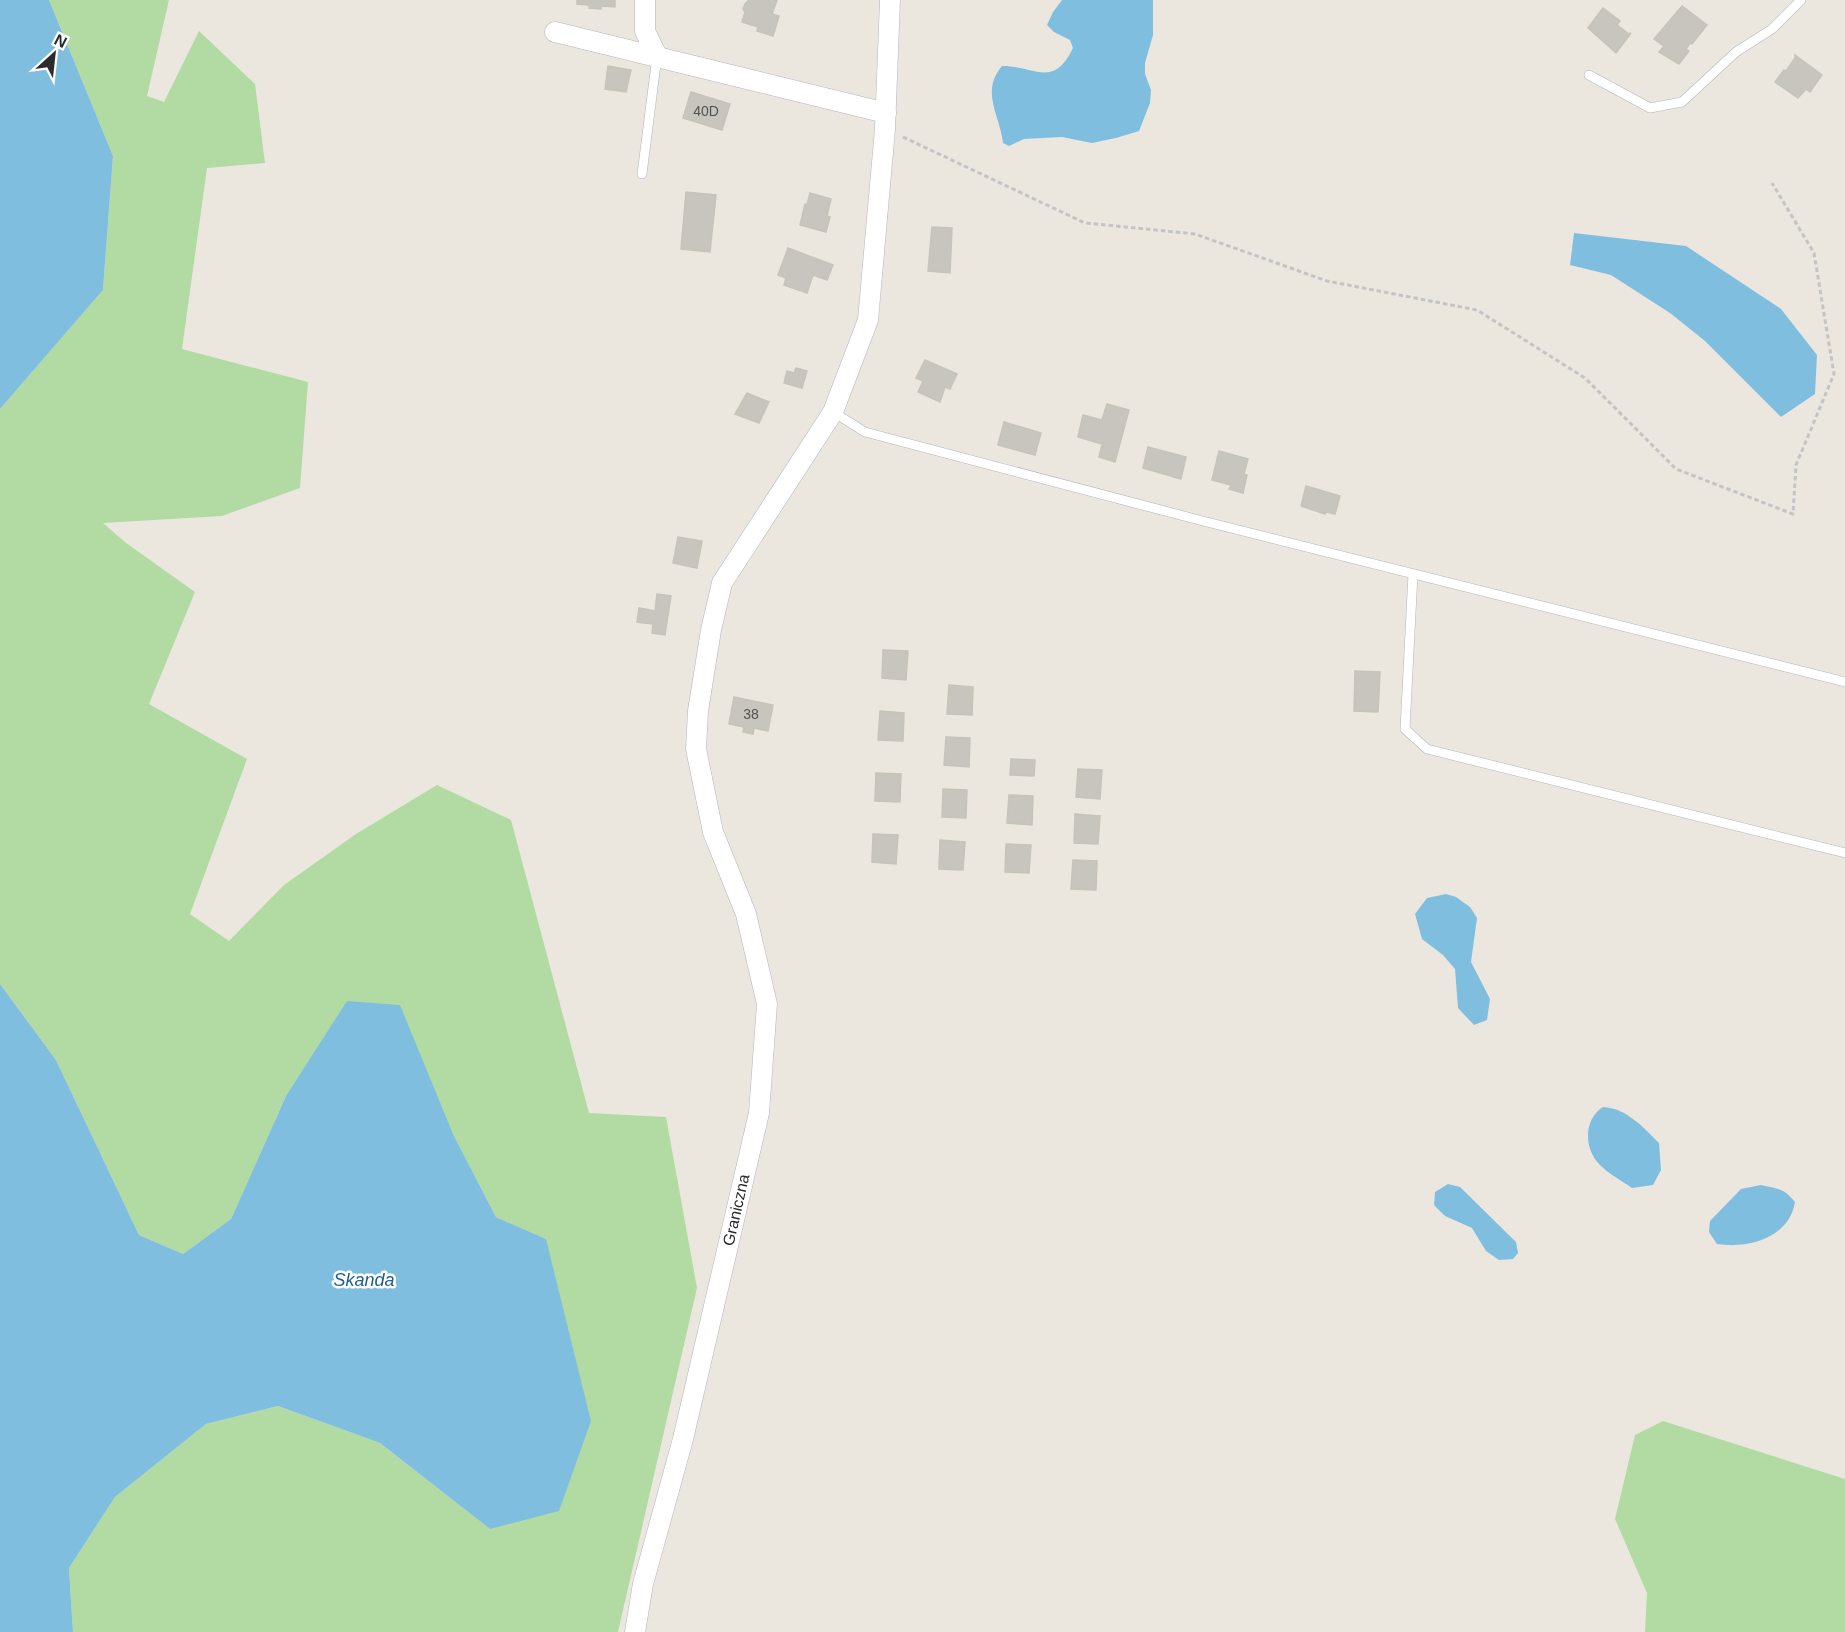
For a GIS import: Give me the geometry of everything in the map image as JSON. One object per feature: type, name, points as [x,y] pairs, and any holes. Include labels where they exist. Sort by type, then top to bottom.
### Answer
[{"type":"street","points":[[645,0],[645,31],[657,56]]},
{"type":"street","name":"Graniczna","points":[[635,1632],[643,1584],[686,1427],[759,1113],[767,1004],[746,914],[713,832],[696,749],[698,711],[711,630],[722,583],[833,412],[868,320],[885,121],[890,0]]},
{"type":"street","points":[[555,32],[657,56],[885,121]]},
{"type":"lane","points":[[1590,75],[1650,108],[1682,102],[1736,52],[1772,29],[1801,0]]},
{"type":"lane","points":[[642,174],[657,56]]},
{"type":"lane","points":[[833,412],[865,432],[1413,574],[1845,682]]},
{"type":"lane","points":[[1413,574],[1405,729],[1427,749],[1845,853]]},
{"type":"path","points":[[885,121],[1085,223],[1195,234],[1327,281],[1478,310],[1585,378],[1676,469],[1793,514],[1796,465],[1834,374],[1814,253],[1772,183]]},
{"type":"green space","points":[[49,0],[169,0],[147,96],[164,102],[199,31],[255,84],[265,163],[207,168],[182,349],[308,382],[300,488],[222,516],[103,523],[126,543],[195,592],[149,704],[247,759],[190,914],[229,941],[284,885],[356,834],[437,785],[511,820],[589,1113],[666,1117],[697,1288],[618,1632],[73,1632],[69,1568],[115,1497],[206,1424],[278,1406],[380,1443],[490,1529],[546,1239],[496,1217],[453,1134],[286,1096],[231,1219],[183,1254],[139,1235],[56,1060],[0,984],[0,409],[103,290],[113,156]]},
{"type":"green space","points":[[1663,1421],[1845,1479],[1845,1632],[1645,1632],[1647,1593],[1615,1519],[1635,1435]]},
{"type":"water","points":[[0,0],[49,0],[113,156],[103,290],[0,409]]},
{"type":"water","points":[[1062,0],[1153,0],[1153,35],[1145,63],[1145,74],[1151,90],[1150,103],[1139,131],[1092,143],[1062,137],[1024,139],[1009,146],[1003,143],[993,104],[992,85],[1002,66],[1051,72],[1066,61],[1073,48],[1070,40],[1054,32],[1047,25]]},
{"type":"water","points":[[1574,233],[1686,246],[1781,309],[1817,355],[1815,394],[1781,417],[1705,341],[1670,313],[1611,275],[1570,265]]},
{"type":"water","points":[[1446,894],[1456,897],[1470,907],[1477,918],[1471,962],[1490,999],[1487,1020],[1474,1025],[1458,1008],[1455,969],[1443,955],[1422,939],[1415,914],[1427,898]]},
{"type":"water","name":"Skanda","points":[[0,984],[56,1060],[139,1235],[183,1254],[231,1219],[286,1096],[347,1001],[400,1005],[453,1134],[496,1217],[546,1239],[591,1421],[559,1511],[490,1529],[380,1443],[278,1406],[206,1424],[115,1497],[69,1568],[73,1632],[0,1632]]},
{"type":"water","points":[[1603,1107],[1627,1115],[1659,1143],[1661,1170],[1653,1185],[1632,1188],[1607,1171],[1595,1158],[1589,1143],[1589,1127],[1596,1113]]},
{"type":"water","points":[[1448,1184],[1460,1187],[1516,1242],[1518,1253],[1513,1259],[1499,1260],[1486,1251],[1472,1228],[1445,1216],[1434,1205],[1435,1192]]},
{"type":"water","points":[[1761,1185],[1784,1192],[1795,1202],[1785,1224],[1766,1238],[1754,1242],[1742,1245],[1717,1244],[1709,1232],[1710,1221],[1741,1189]]},
{"type":"building","points":[[577,0],[615,0],[615,7],[589,8],[589,5],[577,4]]},
{"type":"building","points":[[749,0],[777,0],[772,14],[779,16],[773,36],[757,31],[758,27],[742,22],[745,12],[743,9]]},
{"type":"building","points":[[1682,6],[1707,25],[1692,44],[1690,43],[1686,49],[1689,51],[1679,64],[1659,52],[1664,46],[1654,39]]},
{"type":"building","points":[[1603,8],[1620,21],[1617,25],[1629,34],[1631,33],[1616,53],[1588,28]]},
{"type":"building","points":[[1795,55],[1822,75],[1810,92],[1806,89],[1798,98],[1775,82],[1784,70],[1786,71]]},
{"type":"building","points":[[608,66],[631,70],[626,92],[605,89]]},
{"type":"building","points":[[691,92],[730,104],[722,130],[683,118]]},
{"type":"building","points":[[686,192],[716,195],[710,252],[681,249]]},
{"type":"building","points":[[810,193],[831,199],[826,232],[800,225]]},
{"type":"building","points":[[932,227],[952,228],[950,273],[928,271]]},
{"type":"building","points":[[788,248],[833,265],[827,280],[813,275],[807,293],[784,285],[786,278],[778,275]]},
{"type":"building","points":[[925,360],[957,374],[950,389],[945,387],[940,402],[918,392],[923,381],[916,378]]},
{"type":"building","points":[[796,368],[807,371],[802,388],[784,383],[787,371],[794,373]]},
{"type":"building","points":[[747,393],[769,402],[759,423],[735,414]]},
{"type":"building","points":[[1107,404],[1129,410],[1115,462],[1099,457],[1102,444],[1078,437],[1083,415],[1102,420]]},
{"type":"building","points":[[1004,422],[1041,433],[1035,455],[998,445]]},
{"type":"building","points":[[1148,447],[1186,457],[1181,479],[1143,468]]},
{"type":"building","points":[[1219,451],[1248,459],[1243,493],[1229,489],[1231,485],[1212,480]]},
{"type":"building","points":[[1306,486],[1340,496],[1335,514],[1326,512],[1325,514],[1301,506]]},
{"type":"building","points":[[678,537],[702,541],[697,568],[673,563]]},
{"type":"building","points":[[657,594],[671,596],[665,635],[652,633],[653,624],[637,622],[639,608],[655,611]]},
{"type":"building","points":[[883,650],[908,651],[906,680],[882,678]]},
{"type":"building","points":[[1355,671],[1380,672],[1378,712],[1354,711]]},
{"type":"building","points":[[949,685],[973,687],[972,715],[947,714]]},
{"type":"building","points":[[734,697],[773,705],[768,731],[754,728],[753,734],[743,732],[744,727],[729,724]]},
{"type":"building","points":[[880,711],[904,713],[903,741],[878,740]]},
{"type":"building","points":[[946,737],[970,738],[969,767],[944,765]]},
{"type":"building","points":[[1011,759],[1035,760],[1034,776],[1010,775]]},
{"type":"building","points":[[1078,769],[1102,770],[1100,799],[1076,797]]},
{"type":"building","points":[[876,773],[901,774],[900,802],[875,801]]},
{"type":"building","points":[[943,789],[967,790],[966,818],[942,817]]},
{"type":"building","points":[[1009,795],[1033,796],[1032,825],[1007,823]]},
{"type":"building","points":[[1075,814],[1100,816],[1098,844],[1074,843]]},
{"type":"building","points":[[873,834],[898,835],[896,864],[872,862]]},
{"type":"building","points":[[940,840],[965,842],[963,870],[939,869]]},
{"type":"building","points":[[1006,844],[1031,845],[1029,873],[1005,872]]},
{"type":"building","points":[[1073,860],[1097,861],[1096,890],[1071,889]]}]
